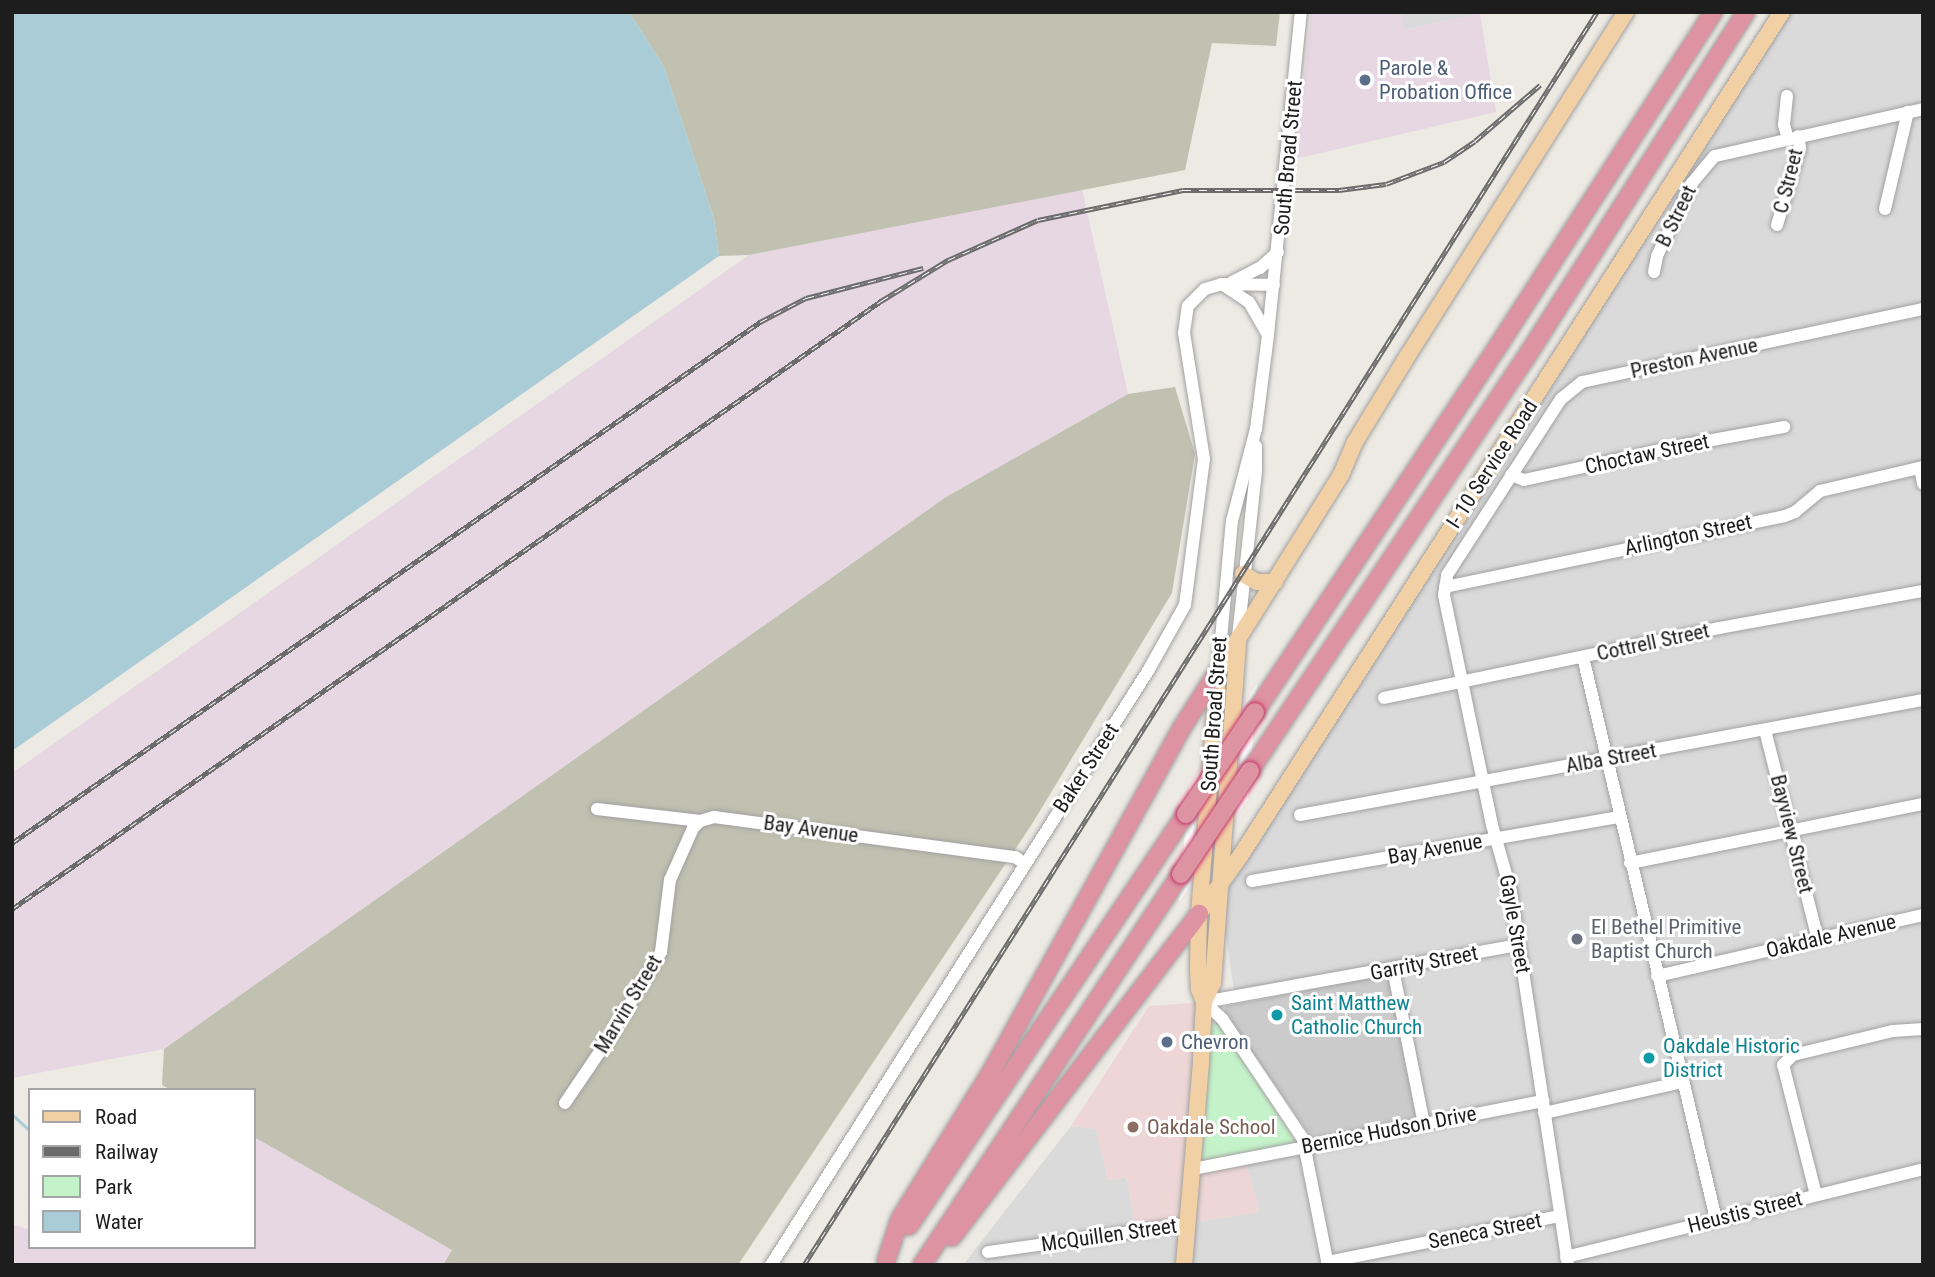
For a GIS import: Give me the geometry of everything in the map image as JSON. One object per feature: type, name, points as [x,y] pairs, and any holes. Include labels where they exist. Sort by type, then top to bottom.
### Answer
[{"type":"highway","points":[[885,1263],[1500,343],[1713,12]]},
{"type":"highway","points":[[924,1265],[1525,359],[1746,12]]},
{"type":"highway","points":[[885,1263],[900,1219],[990,1074],[1183,726],[1218,671]]},
{"type":"highway","points":[[924,1265],[962,1226],[1199,914]]},
{"type":"main road","points":[[1218,671],[1275,582],[1405,360],[1626,12]]},
{"type":"main road","name":"I- 10 Service Road","points":[[1199,914],[1784,14]]},
{"type":"main road","points":[[1243,574],[1257,582],[1275,582]]},
{"type":"main road","name":"South Broad Street","points":[[1204,1002],[1213,983],[1238,640]]},
{"type":"main road","name":"South Broad Street","points":[[1184,1265],[1194,1169],[1204,1002],[1199,979],[1199,914],[1218,671]]},
{"type":"street","name":"South Broad Street","points":[[1218,671],[1232,522],[1256,429],[1268,335],[1301,12]]},
{"type":"street","name":"C Street","points":[[1777,225],[1800,148],[1784,125],[1787,96]]},
{"type":"street","points":[[1793,138],[1923,109]]},
{"type":"street","points":[[1885,209],[1908,112]]},
{"type":"street","name":"B Street","points":[[1654,272],[1657,256],[1692,183],[1706,163],[1723,152],[1793,138]]},
{"type":"street","name":"Baker Street","points":[[771,1265],[1148,670],[1185,605],[1204,459],[1184,317],[1195,297],[1205,289],[1227,283],[1260,268],[1278,253]]},
{"type":"street","points":[[1227,283],[1274,285]]},
{"type":"street","points":[[1227,283],[1248,302],[1268,335]]},
{"type":"street","name":"Preston Avenue","points":[[1445,587],[1452,565],[1561,399],[1582,382],[1923,309]]},
{"type":"street","name":"Choctaw Street","points":[[1511,475],[1524,480],[1685,445],[1784,427]]},
{"type":"street","name":"South Broad Street","points":[[1238,640],[1256,471],[1256,429]]},
{"type":"street","points":[[1921,468],[1923,484]]},
{"type":"street","name":"Arlington Street","points":[[1445,587],[1785,516],[1795,512],[1820,491],[1921,468]]},
{"type":"street","name":"Gayle Street","points":[[1445,587],[1482,781],[1511,891],[1567,1261]]},
{"type":"street","name":"Cottrell Street","points":[[1384,698],[1923,591]]},
{"type":"street","points":[[1583,657],[1716,1219]]},
{"type":"street","name":"Alba Street","points":[[1300,815],[1923,700]]},
{"type":"street","name":"Bayview Street","points":[[1765,730],[1818,939]]},
{"type":"street","points":[[1630,863],[1923,804]]},
{"type":"street","name":"Bay Avenue","points":[[597,809],[700,821],[714,817],[1015,857],[1024,863]]},
{"type":"street","name":"Bay Avenue","points":[[1252,881],[1619,817]]},
{"type":"street","name":"Marvin Street","points":[[565,1103],[613,1032],[661,952],[670,880],[693,828],[700,821]]},
{"type":"street","name":"Oakdale Avenue","points":[[1657,976],[1923,915]]},
{"type":"street","name":"Garrity Street","points":[[1204,1002],[1519,945]]},
{"type":"street","points":[[1393,969],[1423,1124]]},
{"type":"street","points":[[1204,1002],[1223,1020],[1305,1146],[1328,1264]]},
{"type":"street","points":[[1816,1195],[1783,1065],[1793,1055],[1894,1031],[1923,1029]]},
{"type":"street","name":"Bernice Hudson Drive","points":[[1194,1169],[1423,1124],[1543,1107],[1683,1082]]},
{"type":"street","name":"Heustis Street","points":[[1567,1261],[1716,1219],[1923,1169]]},
{"type":"street","name":"Seneca Street","points":[[1328,1264],[1559,1216]]},
{"type":"street","name":"McQuillen Street","points":[[988,1252],[1188,1224]]},
{"type":"shaded area","points":[[629,12],[1280,12],[1276,46],[1212,43],[1185,170],[749,255],[719,256],[714,219],[664,67]]},
{"type":"shaded area","points":[[1311,12],[1401,12],[1405,30],[1480,13],[1496,112],[1295,159]]},
{"type":"shaded area","points":[[1401,12],[1485,12],[1404,30]]},
{"type":"shaded area","points":[[1782,12],[1923,12],[1923,1265],[963,1265],[1071,1126],[1096,1129],[1108,1180],[1127,1177],[1136,1231],[1259,1212],[1245,1158],[1423,1124],[1393,969],[1235,998],[1219,886]]},
{"type":"shaded area","points":[[1082,189],[1128,394],[946,497],[164,1049],[12,1078],[12,773],[749,255]]},
{"type":"shaded area","points":[[1175,387],[1195,454],[1172,593],[1032,824],[738,1265],[443,1265],[452,1250],[256,1138],[256,1088],[167,1088],[162,1085],[164,1049],[946,497],[1128,394]]},
{"type":"shaded area","points":[[1387,975],[1390,978],[1417,1121],[1313,1140],[1224,1010],[1226,1006]]},
{"type":"shaded area","points":[[1204,1002],[1194,1168],[1245,1158],[1259,1212],[1136,1231],[1127,1177],[1108,1180],[1096,1129],[1071,1126],[1149,1006]]},
{"type":"shaded area","points":[[256,1138],[452,1250],[443,1265],[12,1265],[12,1224],[28,1229],[28,1249],[256,1249]]},
{"type":"green space","points":[[1220,1024],[1297,1144],[1201,1161],[1212,1025]]},
{"type":"water","points":[[12,12],[629,12],[664,67],[714,219],[719,256],[12,751]]},
{"type":"pier","points":[[1257,684],[1248,799],[1179,902],[1189,787]]},
{"type":"waterway","points":[[12,1114],[28,1129]]},
{"type":"railway","points":[[804,1265],[1597,12]]},
{"type":"railway","points":[[12,909],[881,301],[948,260],[1038,220],[1183,190],[1339,190],[1386,184],[1444,162],[1475,141],[1540,85]]},
{"type":"railway","points":[[12,843],[760,322],[806,298],[923,268]]},
{"type":"place","name":"Parole & Probation Office","points":[[1365,80]]},
{"type":"place","name":"El Bethel Primitive Baptist Church","points":[[1577,939]]},
{"type":"place","name":"Saint Matthew Catholic Church","points":[[1277,1015]]},
{"type":"place","name":"Chevron","points":[[1167,1042]]},
{"type":"place","name":"Oakdale Historic District","points":[[1649,1058]]},
{"type":"place","name":"Oakdale School","points":[[1133,1127]]}]
